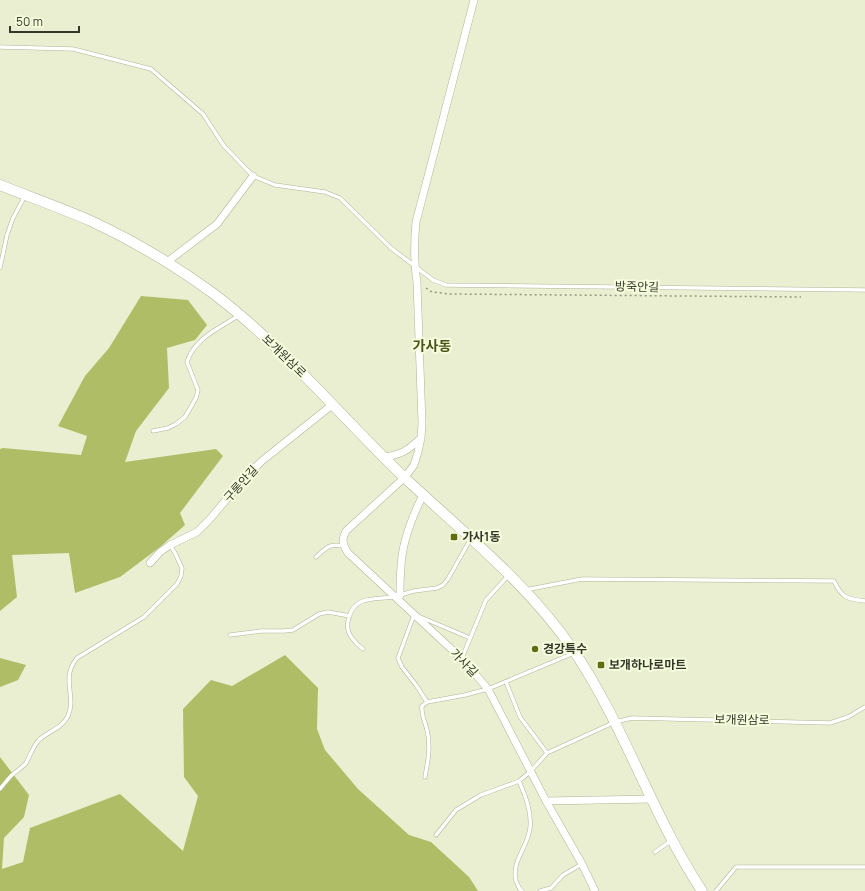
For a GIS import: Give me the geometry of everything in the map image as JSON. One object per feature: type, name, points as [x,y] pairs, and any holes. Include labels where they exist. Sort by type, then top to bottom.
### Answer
[{"type":"main road","name":"보개원삼로","points":[[0,185],[119,234],[167,262],[216,296],[291,362],[383,457],[524,590],[560,632],[594,681],[672,840],[702,891]]},
{"type":"street","points":[[343,546],[342,538],[346,531],[404,477],[414,465],[421,438],[422,423],[417,283],[415,267],[416,222],[474,0]]},
{"type":"street","points":[[167,262],[217,224],[253,176]]},
{"type":"street","name":"구롱안길","points":[[150,563],[160,552],[170,545],[197,532],[210,519],[247,475],[263,460],[332,405]]},
{"type":"street","points":[[383,457],[396,456],[404,452],[421,438]]},
{"type":"street","points":[[397,596],[403,549],[414,514],[423,495]]},
{"type":"street","name":"가사길","points":[[343,546],[348,553],[397,596],[413,614],[462,660],[488,689],[595,891]]},
{"type":"street","points":[[546,801],[652,799]]},
{"type":"lane","points":[[0,47],[74,49],[151,68],[202,114],[224,146],[253,176]]},
{"type":"lane","name":"방죽안길","points":[[253,176],[275,185],[325,192],[340,198],[391,248],[433,280],[446,285],[865,290]]},
{"type":"lane","points":[[0,268],[7,235],[13,218],[25,195]]},
{"type":"lane","points":[[153,431],[168,428],[185,417],[196,398],[198,390],[187,362],[190,353],[202,340],[239,315]]},
{"type":"lane","points":[[363,649],[351,638],[347,626],[355,606],[362,601],[437,588],[448,579],[471,539]]},
{"type":"lane","points":[[316,557],[327,547],[334,544],[343,546]]},
{"type":"lane","points":[[0,789],[10,776],[25,764],[37,742],[46,734],[60,726],[68,717],[70,706],[68,674],[77,658],[144,617],[177,584],[181,576],[182,568],[170,545]]},
{"type":"lane","points":[[462,660],[486,600],[509,575]]},
{"type":"lane","points":[[524,590],[582,579],[834,581],[839,592],[846,598],[865,601]]},
{"type":"lane","points":[[230,635],[262,631],[284,632],[293,630],[319,614],[328,612],[350,616]]},
{"type":"lane","points":[[427,702],[416,684],[402,667],[398,658],[413,614],[470,638]]},
{"type":"lane","points":[[425,777],[430,752],[427,731],[421,714],[422,706],[427,702],[488,689],[575,653]]},
{"type":"lane","points":[[506,682],[520,717],[547,753]]},
{"type":"lane","name":"보개원삼로","points":[[615,722],[632,718],[830,722],[848,716],[865,707]]},
{"type":"lane","points":[[436,835],[456,810],[466,803],[481,794],[519,781],[531,772],[547,753],[615,722]]},
{"type":"lane","points":[[519,781],[528,800],[530,826],[529,836],[515,866],[515,875],[519,889],[522,891]]},
{"type":"lane","points":[[654,852],[672,840]]},
{"type":"lane","points":[[540,891],[551,888],[563,875],[582,864]]},
{"type":"lane","points":[[716,891],[736,867],[865,866]]},
{"type":"path","points":[[417,283],[432,292],[450,294],[801,297]]},
{"type":"green space","points":[[141,296],[188,300],[207,325],[195,340],[167,348],[169,388],[136,431],[125,462],[216,449],[223,456],[180,513],[185,525],[160,547],[120,577],[75,593],[69,553],[12,555],[17,597],[0,611],[0,449],[3,448],[81,455],[87,436],[58,426],[85,376],[109,348]]},
{"type":"green space","points":[[285,655],[318,688],[317,729],[325,750],[358,789],[409,835],[431,842],[469,877],[478,891],[0,891],[0,757],[29,795],[24,817],[4,838],[2,869],[23,862],[30,828],[120,794],[183,851],[198,796],[184,777],[183,709],[211,680],[232,686]]},
{"type":"green space","points":[[0,658],[26,665],[18,680],[0,687]]},
{"type":"place","name":"가사1동","points":[[454,537]]},
{"type":"place","name":"경강특수","points":[[535,649]]},
{"type":"place","name":"보개하나로마트","points":[[601,665]]},
{"type":"district","name":"가사동","points":[[432,346]]}]
